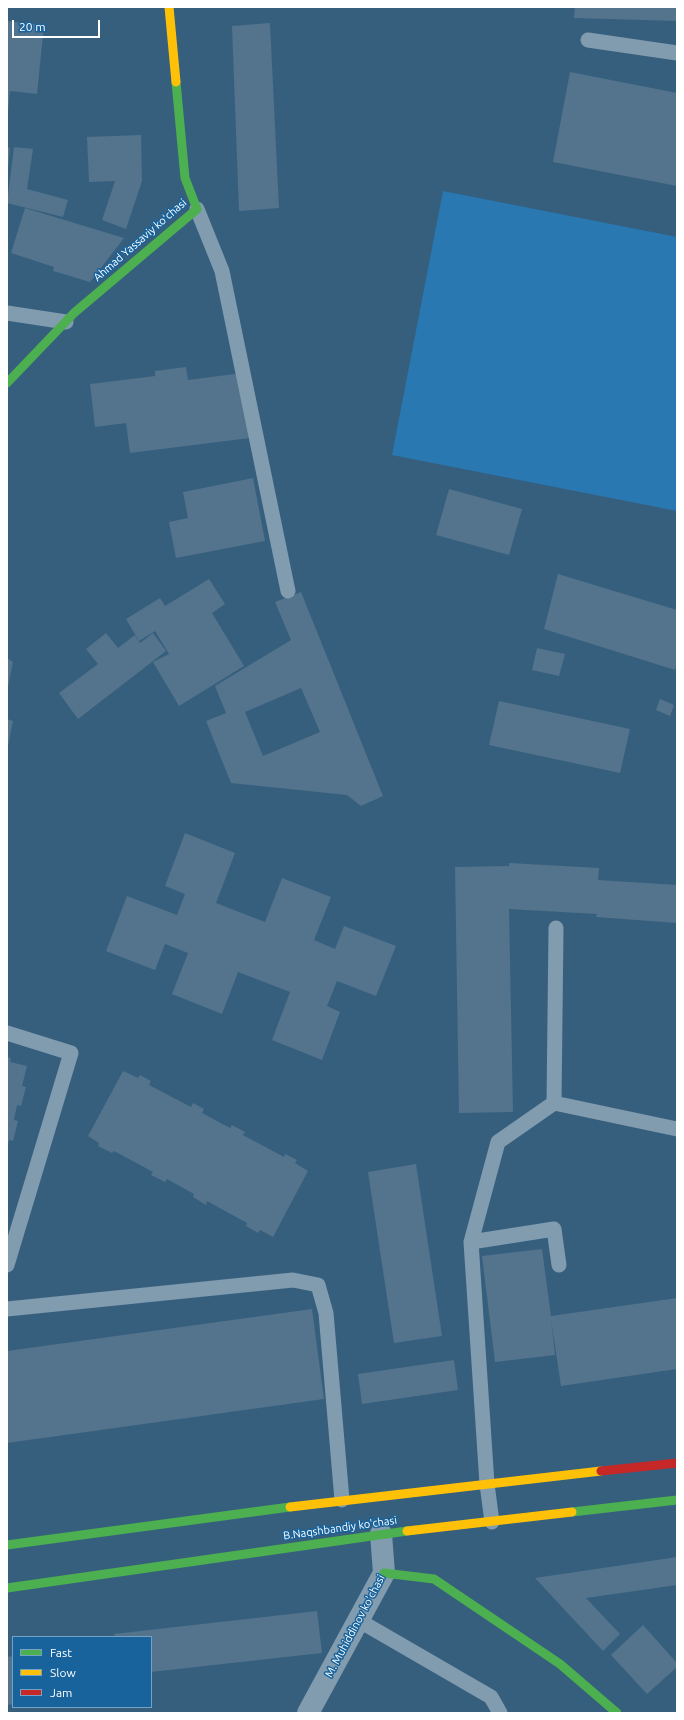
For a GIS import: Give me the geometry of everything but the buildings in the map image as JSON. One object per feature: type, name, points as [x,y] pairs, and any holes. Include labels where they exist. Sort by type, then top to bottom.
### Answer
[{"type":"main road","name":"Ahmad Yassaviy koʻchasi","points":[[7,383],[74,313],[197,209],[185,178],[169,7]]},
{"type":"main road","points":[[7,1545],[342,1500],[677,1463]]},
{"type":"main road","name":"B.Naqshbandiy ko'chasi","points":[[7,1588],[381,1534],[677,1500]]},
{"type":"main road","points":[[384,1573],[434,1579],[560,1664],[617,1713]]},
{"type":"street","name":"M. Muhiddinov ko'chasi","points":[[308,1713],[384,1573],[381,1534]]},
{"type":"lane","points":[[588,40],[677,53]]},
{"type":"lane","points":[[197,209],[222,271],[288,591]]},
{"type":"lane","points":[[7,313],[66,322]]},
{"type":"lane","points":[[554,1103],[556,928]]},
{"type":"lane","points":[[7,1033],[71,1053],[7,1265]]},
{"type":"lane","points":[[492,1522],[487,1484],[471,1242],[498,1142],[554,1103],[677,1129]]},
{"type":"lane","points":[[471,1242],[554,1229],[559,1265]]},
{"type":"lane","points":[[7,1309],[293,1280],[318,1285],[326,1313],[342,1500]]},
{"type":"lane","points":[[358,1620],[491,1697],[500,1713]]},
{"type":"shaded area","points":[[443,191],[677,237],[677,511],[392,455]]},
{"type":"traffic: fast","points":[[7,383],[74,313],[197,209],[185,178],[176,82]]},
{"type":"traffic: fast","points":[[572,1512],[677,1500]]},
{"type":"traffic: fast","points":[[7,1545],[290,1507]]},
{"type":"traffic: fast","points":[[7,1588],[407,1531]]},
{"type":"traffic: fast","points":[[384,1573],[434,1579],[560,1664],[617,1713]]},
{"type":"traffic: slow","points":[[169,7],[176,82]]},
{"type":"traffic: slow","points":[[290,1507],[601,1471]]},
{"type":"traffic: slow","points":[[407,1531],[572,1512]]},
{"type":"traffic: jam","points":[[601,1471],[677,1463]]}]
